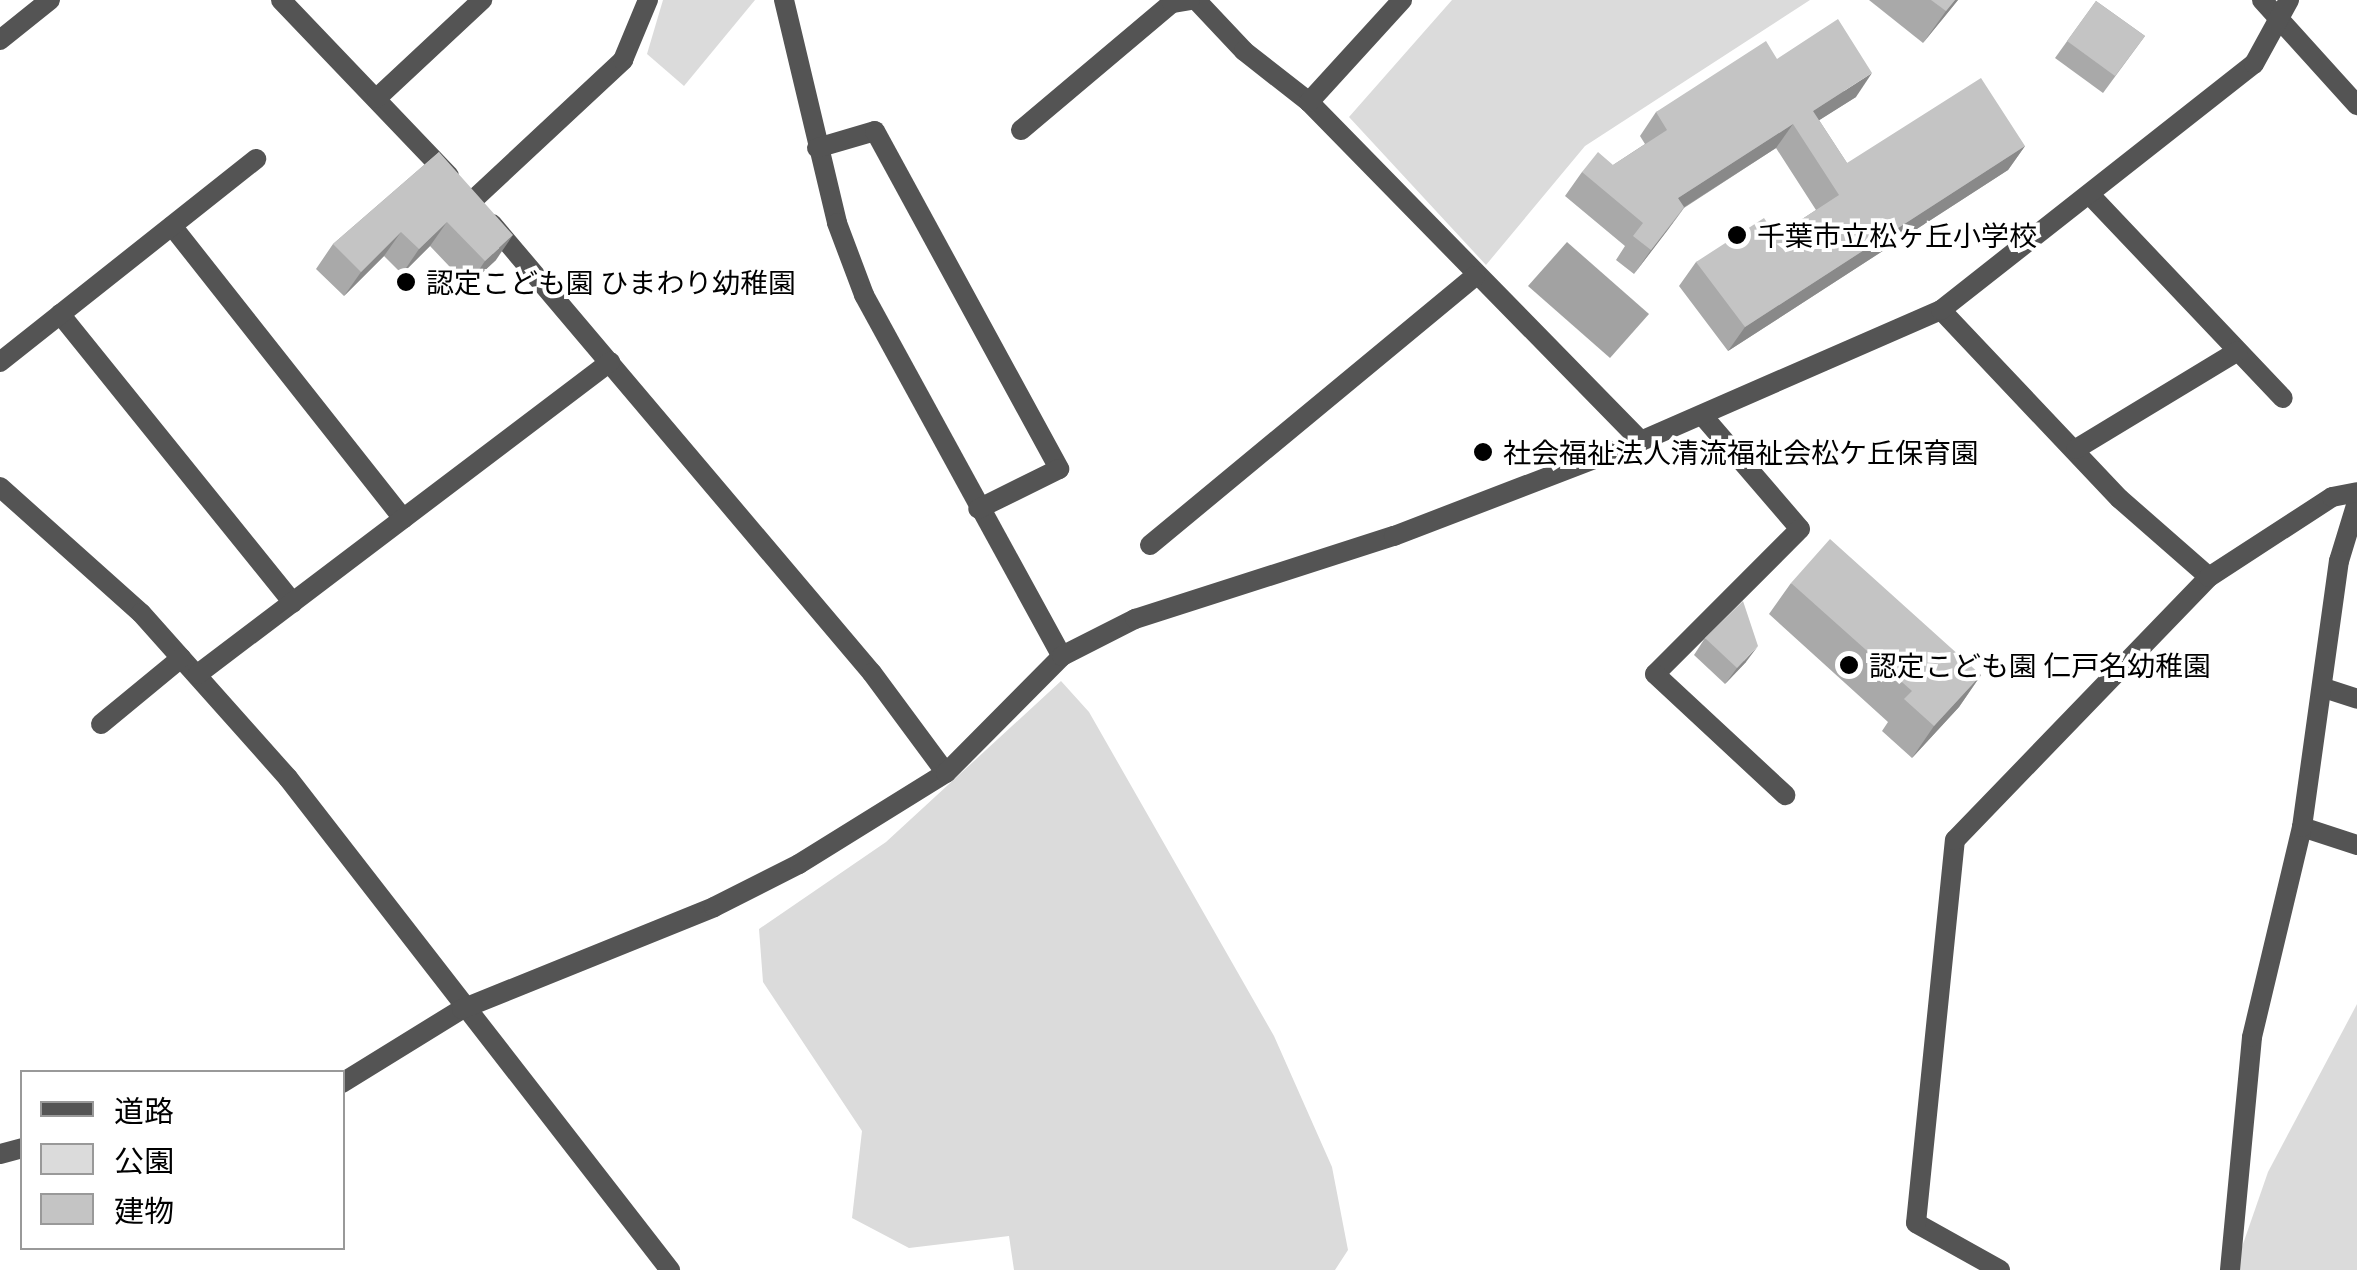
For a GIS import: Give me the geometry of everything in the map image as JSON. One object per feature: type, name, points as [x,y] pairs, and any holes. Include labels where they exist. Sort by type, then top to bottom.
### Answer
[{"type":"street","points":[[0,40],[50,0]]},
{"type":"street","points":[[281,0],[472,201],[872,673],[946,773]]},
{"type":"street","points":[[377,98],[482,0]]},
{"type":"street","points":[[472,201],[623,60],[648,0]]},
{"type":"street","points":[[784,0],[817,148],[864,294],[978,509],[1062,656]]},
{"type":"street","points":[[1021,130],[1172,4],[1193,0],[1244,52],[1309,102],[1641,441]]},
{"type":"street","points":[[1309,102],[1402,0]]},
{"type":"street","points":[[2262,0],[2285,8],[2357,105]]},
{"type":"street","points":[[345,1082],[462,1009],[714,907],[799,864],[946,773],[1062,656],[1135,619],[1318,564],[1641,441],[1940,310],[2092,197],[2254,64],[2285,8]]},
{"type":"street","points":[[817,148],[875,131],[1059,469],[978,509]]},
{"type":"street","points":[[0,362],[256,158]]},
{"type":"street","points":[[2092,197],[2283,398]]},
{"type":"street","points":[[172,226],[403,519]]},
{"type":"street","points":[[1150,546],[1476,276]]},
{"type":"street","points":[[1940,310],[2076,449],[2120,500],[2209,577]]},
{"type":"street","points":[[60,314],[292,602]]},
{"type":"street","points":[[2076,449],[2238,351]]},
{"type":"street","points":[[198,674],[610,362]]},
{"type":"street","points":[[1702,416],[1800,529],[1655,674],[1785,796]]},
{"type":"street","points":[[0,487],[198,674],[326,824],[462,1009],[670,1270]]},
{"type":"street","points":[[2000,1270],[1916,1223],[1955,840],[2209,577],[2332,497],[2357,492]]},
{"type":"street","points":[[2230,1270],[2252,1036],[2302,827],[2340,561],[2357,502]]},
{"type":"street","points":[[101,724],[181,658]]},
{"type":"street","points":[[2324,688],[2357,699]]},
{"type":"street","points":[[2302,827],[2357,845]]},
{"type":"green space","points":[[663,0],[755,0],[684,86],[647,54]]},
{"type":"green space","points":[[1452,0],[1810,0],[1585,146],[1486,265],[1349,117]]},
{"type":"green space","points":[[1061,681],[1089,712],[1274,1036],[1332,1167],[1348,1250],[1335,1270],[1014,1270],[1009,1236],[909,1248],[852,1218],[862,1131],[763,982],[759,929],[886,842]]},
{"type":"green space","points":[[2357,1004],[2357,1270],[2234,1270],[2268,1172]]},
{"type":"shaded area","points":[[1567,242],[1649,314],[1610,358],[1528,286]]},
{"type":"building","points":[[1931,0],[1955,0],[1946,11]]},
{"type":"building","points":[[2096,1],[2145,36],[2115,76],[2067,41]]},
{"type":"building","points":[[1838,19],[1872,73],[1813,111],[1847,163],[1981,78],[2025,146],[1745,327],[1696,262],[1764,218],[1776,236],[1839,195],[1793,124],[1678,198],[1684,207],[1651,250],[1633,236],[1643,223],[1582,172],[1598,152],[1613,165],[1667,130],[1656,112],[1766,41],[1777,59]]},
{"type":"building","points":[[439,152],[513,235],[485,261],[447,222],[419,249],[401,232],[361,272],[333,244]]},
{"type":"building","points":[[1830,539],[1981,675],[1934,726],[1904,699],[1912,691],[1791,583]]},
{"type":"building","points":[[1743,601],[1758,646],[1737,668],[1705,638]]},
{"type":"place","name":"千葉市立松ヶ丘小学校","points":[[1737,235]]},
{"type":"place","name":"認定こども園 ひまわり幼稚園","points":[[406,282]]},
{"type":"place","name":"社会福祉法人清流福祉会松ケ丘保育園","points":[[1483,452]]},
{"type":"place","name":"認定こども園 仁戸名幼稚園","points":[[1849,665]]}]
